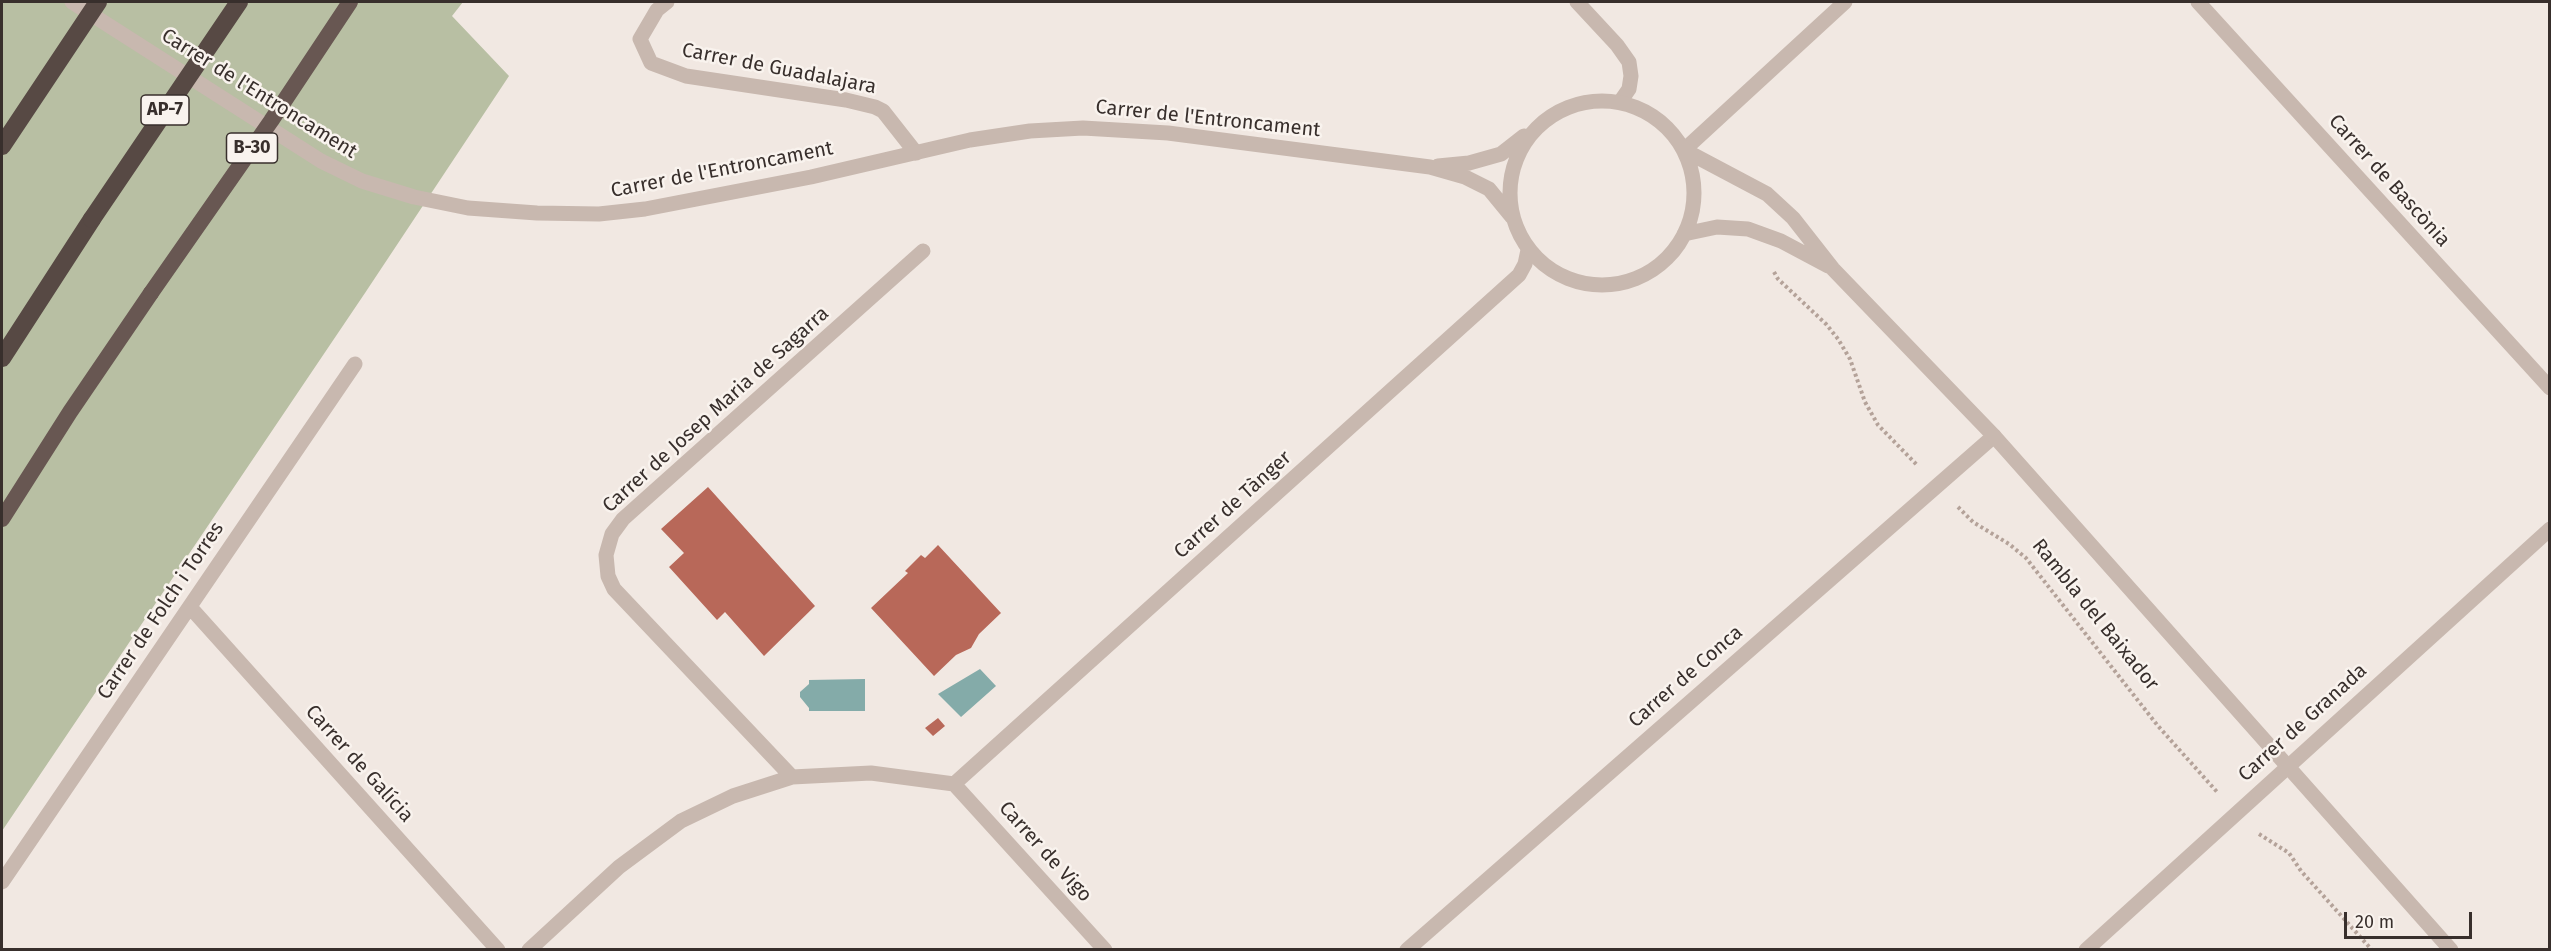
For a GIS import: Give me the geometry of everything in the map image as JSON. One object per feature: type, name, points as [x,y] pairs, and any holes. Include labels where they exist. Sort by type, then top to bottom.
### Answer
[{"type":"highway","points":[[2,146],[98,2]]},
{"type":"highway","name":"AP-7","points":[[2,358],[92,219],[239,2]]},
{"type":"highway","name":"B-30","points":[[2,519],[70,412],[271,121],[350,2]]},
{"type":"street","name":"Carrer de l'Entroncament","points":[[72,2],[321,161],[362,181],[414,197],[468,208],[537,213],[599,214],[645,209],[733,194],[970,140],[1083,128],[1167,133],[1430,166],[1465,177],[1489,189],[1512,217]]},
{"type":"street","name":"Carrer de Guadalajara","points":[[667,2],[657,10],[640,39],[651,63],[686,76],[846,100],[875,107],[883,111],[916,153]]},
{"type":"street","points":[[1577,2],[1617,45],[1629,62],[1631,76],[1629,89],[1620,102]]},
{"type":"street","points":[[1684,150],[1845,2]]},
{"type":"street","name":"Carrer de Bascònia","points":[[2198,2],[2550,388]]},
{"type":"street","points":[[1587,101],[1620,102],[1648,111],[1662,122],[1684,150],[1695,181],[1693,213],[1681,242],[1670,257],[1644,276],[1613,285],[1595,285],[1564,277],[1547,268],[1528,250],[1515,231],[1510,190],[1518,154],[1536,127],[1557,112],[1587,101]]},
{"type":"street","name":"Carrer de l'Entroncament","points":[[1430,166],[1469,163],[1502,154],[1536,127]]},
{"type":"street","name":"Rambla del Baixador","points":[[1684,150],[1767,194],[1793,218],[1833,269],[1994,436],[2451,950]]},
{"type":"street","name":"Rambla del Baixador","points":[[1684,234],[1717,228],[1748,229],[1781,241],[1833,269]]},
{"type":"street","name":"Carrer de Tànger","points":[[954,784],[1519,275],[1526,264],[1528,250]]},
{"type":"street","name":"Carrer de Josep Maria de Sagarra","points":[[792,777],[614,589],[608,576],[606,555],[612,534],[623,519],[923,251]]},
{"type":"street","name":"Carrer de Folch i Torres","points":[[2,882],[355,364]]},
{"type":"street","name":"Carrer de Conca","points":[[1407,950],[1994,436]]},
{"type":"street","name":"Carrer de Granada","points":[[2086,950],[2286,766],[2550,529]]},
{"type":"street","name":"Carrer de Galícia","points":[[190,607],[498,950]]},
{"type":"street","points":[[529,950],[619,867],[681,821],[733,796],[792,777],[871,773],[954,784]]},
{"type":"street","name":"Carrer de Vigo","points":[[954,784],[1105,950]]},
{"type":"path","name":"Rambla del Baixador","points":[[1781,241],[1770,263],[1778,279],[1826,324],[1838,339],[1850,359],[1865,402],[1878,425],[1973,522],[2009,544],[2026,558],[2158,726],[2249,827],[2289,853],[2301,871],[2372,950]]},
{"type":"green space","points":[[2,2],[463,2],[452,16],[509,76],[2,831]]},
{"type":"water","points":[[980,669],[996,686],[961,717],[938,694]]},
{"type":"water","points":[[865,679],[865,711],[809,711],[800,697],[800,692],[809,684],[809,680]]},
{"type":"building","points":[[708,487],[815,606],[764,656],[725,612],[717,620],[669,567],[684,553],[661,529]]},
{"type":"building","points":[[938,545],[1001,613],[979,634],[971,648],[956,655],[934,676],[871,608],[908,573],[905,571],[921,555],[925,558]]},
{"type":"building","points":[[938,718],[945,726],[933,736],[925,728]]}]
